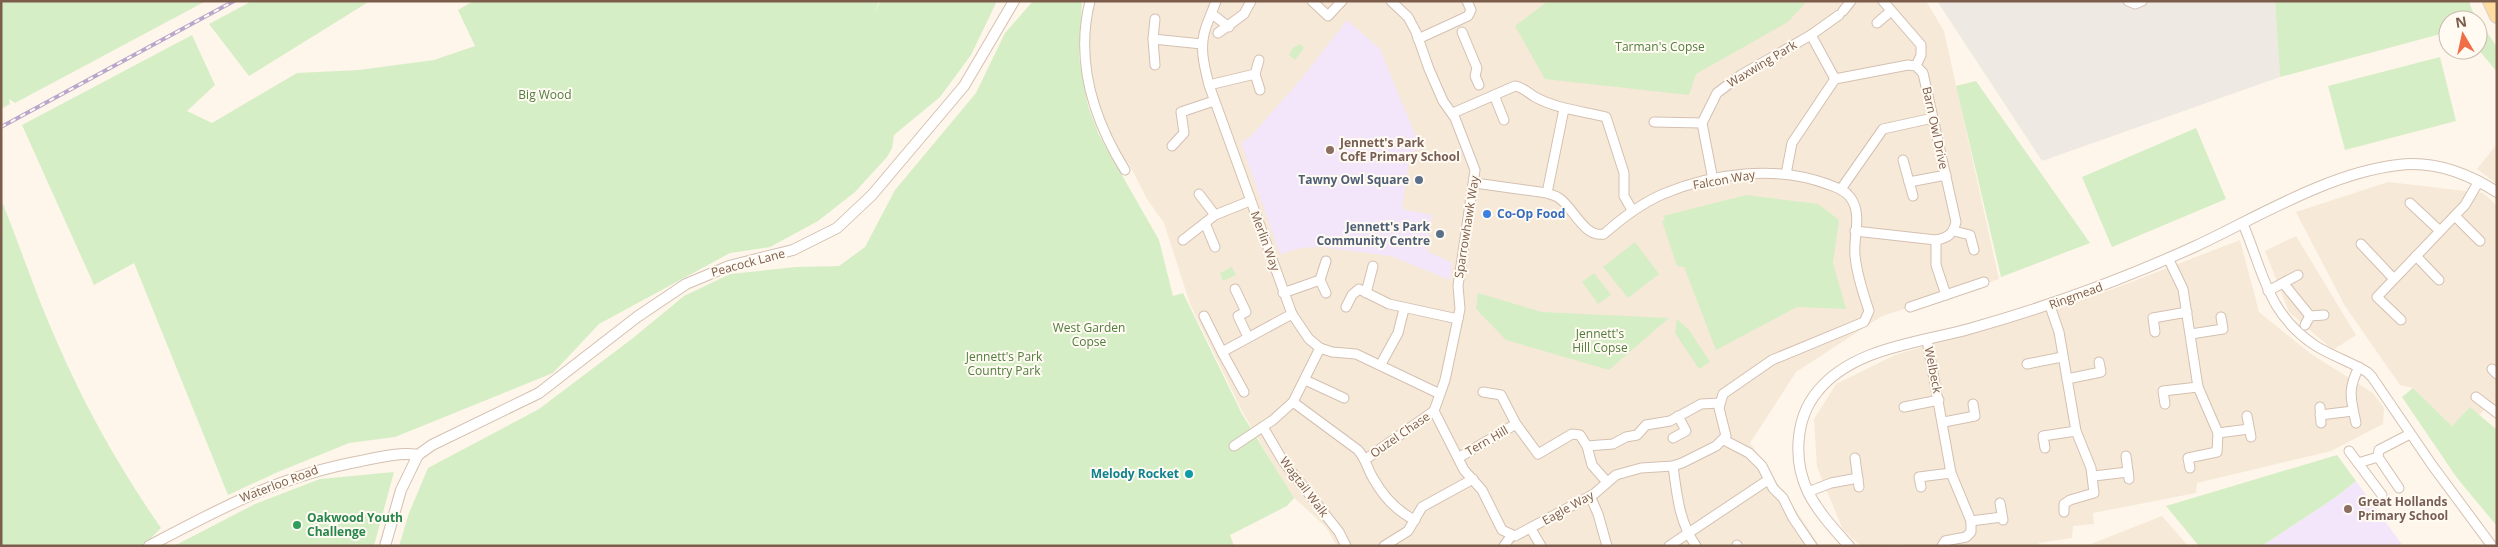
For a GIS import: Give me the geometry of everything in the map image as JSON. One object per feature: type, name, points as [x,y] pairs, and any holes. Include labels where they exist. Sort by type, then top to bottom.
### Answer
[{"type":"main road","points":[[2490,1],[2497,16]]},
{"type":"street","name":"Peacock Lane","points":[[418,455],[432,445],[539,393],[637,317],[686,284],[729,266],[793,250],[816,240],[844,222],[872,195],[964,86],[1014,1]]},
{"type":"street","points":[[1090,1],[1086,52],[1091,96],[1103,132],[1125,170]]},
{"type":"street","name":"Merlin Way","points":[[1216,1],[1205,28],[1202,44],[1209,85],[1283,293],[1292,314],[1309,339],[1320,348]]},
{"type":"street","points":[[1218,33],[1229,28],[1244,14],[1251,1]]},
{"type":"street","points":[[1312,1],[1328,16],[1342,1]]},
{"type":"street","name":"Sparrowhawk Way","points":[[1391,1],[1412,24],[1443,101],[1453,113],[1475,170],[1475,183],[1469,206],[1458,286],[1460,309],[1440,394],[1434,411]]},
{"type":"street","points":[[1418,39],[1460,26],[1471,13],[1467,1]]},
{"type":"street","name":"Waxwing Park","points":[[1702,123],[1717,93],[1725,85],[1812,35],[1841,13],[1851,1]]},
{"type":"street","points":[[1786,174],[1792,143],[1835,79],[1908,65],[1916,66],[1921,55],[1920,44],[1883,1]]},
{"type":"street","points":[[2128,1],[2135,4],[2142,1]]},
{"type":"street","points":[[1877,23],[1891,11]]},
{"type":"street","points":[[1212,14],[1229,28]]},
{"type":"street","points":[[1155,19],[1153,39],[1155,65]]},
{"type":"street","points":[[1460,26],[1477,68],[1475,76],[1479,85]]},
{"type":"street","name":"Waxwing Park","points":[[1812,35],[1835,79]]},
{"type":"street","points":[[1153,39],[1202,44]]},
{"type":"street","points":[[1259,60],[1255,74],[1260,90]]},
{"type":"street","name":"Barn Owl Drive","points":[[1916,66],[1923,73],[1956,222],[1954,231]]},
{"type":"street","points":[[1209,85],[1255,74]]},
{"type":"street","points":[[1453,113],[1519,86],[1535,98],[1564,109],[1574,109],[1606,117],[1616,143],[1617,156],[1624,173],[1624,196],[1632,210]]},
{"type":"street","points":[[1494,95],[1504,120]]},
{"type":"street","points":[[1172,146],[1184,133],[1181,112],[1214,101]]},
{"type":"street","points":[[1547,193],[1564,109]]},
{"type":"street","points":[[1812,546],[1792,518],[1783,498],[1768,480],[1764,469],[1753,456],[1724,440],[1726,436],[1720,404],[1723,394],[1772,360],[1867,319],[1869,311],[1859,280],[1855,254],[1857,211],[1850,196],[1841,189],[1883,129],[1933,118]]},
{"type":"street","points":[[1654,122],[1702,123],[1713,180]]},
{"type":"street","points":[[1903,160],[1912,196]]},
{"type":"street","name":"Ringmead","points":[[1850,546],[1827,521],[1808,492],[1799,462],[1799,436],[1804,417],[1815,394],[1833,374],[1856,361],[1879,352],[2050,306],[2168,258],[2321,188],[2359,173],[2406,164],[2427,165],[2458,171],[2497,192]]},
{"type":"street","name":"Falcon Way","points":[[1475,183],[1547,193],[1558,197],[1594,235],[1604,234],[1632,210],[1666,193],[1713,180],[1744,174],[1786,174],[1813,179],[1841,189]]},
{"type":"street","points":[[1909,182],[1946,176]]},
{"type":"street","points":[[2401,320],[2377,298],[2393,278],[2465,205],[2479,181]]},
{"type":"street","points":[[1199,194],[1215,214]]},
{"type":"street","points":[[1183,240],[1215,214],[1250,201]]},
{"type":"street","points":[[2410,203],[2440,231]]},
{"type":"street","points":[[2455,216],[2480,241]]},
{"type":"street","points":[[1205,223],[1215,247]]},
{"type":"street","points":[[2243,224],[2268,291],[2280,312],[2303,337],[2318,347],[2367,372],[2382,389],[2410,434],[2492,546]]},
{"type":"street","points":[[1855,231],[1936,240],[1946,238],[1954,231],[1970,235],[1974,250]]},
{"type":"street","points":[[1936,240],[1936,265],[1946,295]]},
{"type":"street","points":[[2361,244],[2393,278]]},
{"type":"street","points":[[2416,256],[2439,280]]},
{"type":"street","points":[[2168,258],[2183,289],[2198,387],[2218,433],[2217,452],[2188,458],[2190,468]]},
{"type":"street","points":[[1326,261],[1320,280],[1326,293]]},
{"type":"street","points":[[1366,293],[1373,266]]},
{"type":"street","points":[[2268,291],[2298,275]]},
{"type":"street","points":[[1283,293],[1320,280]]},
{"type":"street","points":[[1910,307],[1984,282]]},
{"type":"street","points":[[2284,284],[2310,316]]},
{"type":"street","points":[[1235,289],[1246,312],[1238,316],[1248,337]]},
{"type":"street","points":[[1346,307],[1352,295],[1360,289],[1389,304],[1404,309],[1458,319]]},
{"type":"street","points":[[2050,306],[2059,332],[2076,432],[2094,476],[2094,493],[2070,500],[2064,504],[2064,512]]},
{"type":"street","points":[[1381,364],[1398,333],[1404,309]]},
{"type":"street","points":[[2155,332],[2153,318],[2187,312]]},
{"type":"street","points":[[1224,350],[1292,314]]},
{"type":"street","points":[[2310,316],[2324,315]]},
{"type":"street","points":[[1204,316],[1224,350],[1244,392]]},
{"type":"street","points":[[2305,325],[2310,316]]},
{"type":"street","points":[[2191,334],[2223,329],[2222,317]]},
{"type":"street","name":"Welbeck","points":[[1928,340],[1944,422],[1951,472],[1971,521]]},
{"type":"street","points":[[1234,446],[1263,427],[1293,402],[1320,348],[1332,352],[1356,354],[1381,364],[1440,394]]},
{"type":"street","points":[[2027,364],[2062,357]]},
{"type":"street","points":[[2068,379],[2101,372],[2099,362]]},
{"type":"street","points":[[2356,423],[2350,394],[2352,381],[2360,367]]},
{"type":"street","points":[[1305,380],[1344,398]]},
{"type":"street","points":[[2165,404],[2163,391],[2198,387]]},
{"type":"street","points":[[1483,392],[1501,395],[1516,424],[1538,454],[1572,434],[1580,435],[1587,446],[1592,465],[1607,482]]},
{"type":"street","points":[[2476,397],[2497,413]]},
{"type":"street","name":"Welbeck","points":[[1904,407],[1940,400]]},
{"type":"street","points":[[1293,402],[1349,442],[1366,458],[1372,477],[1390,503],[1398,512],[1414,520]]},
{"type":"street","points":[[1587,446],[1613,444],[1626,437],[1637,435],[1646,425],[1670,421],[1701,404],[1720,404]]},
{"type":"street","points":[[1944,422],[1975,416],[1973,404]]},
{"type":"street","points":[[1434,411],[1458,458],[1482,490],[1502,530],[1511,536],[1504,546]]},
{"type":"street","name":"Ouzel Chase","points":[[1366,458],[1434,411]]},
{"type":"street","points":[[2320,415],[2354,411]]},
{"type":"street","points":[[1673,438],[1686,431],[1678,416]]},
{"type":"street","points":[[2218,433],[2250,433],[2247,416]]},
{"type":"street","name":"Tern Hill","points":[[1458,458],[1516,424]]},
{"type":"street","name":"Wagtail Walk","points":[[1263,427],[1283,460],[1339,532],[1346,546]]},
{"type":"street","points":[[2044,448],[2043,436],[2076,432]]},
{"type":"street","points":[[2399,488],[2378,457],[2379,450],[2410,434]]},
{"type":"street","name":"Eagle Way","points":[[1511,536],[1531,529],[1598,492],[1607,482],[1626,471],[1673,466],[1716,446],[1724,440]]},
{"type":"street","points":[[2349,451],[2382,495]]},
{"type":"street","name":"Waterloo Road","points":[[149,546],[225,505],[295,476],[322,468],[371,459],[407,453],[418,455]]},
{"type":"street","points":[[384,546],[401,490],[418,455]]},
{"type":"street","points":[[2094,476],[2129,475],[2126,456]]},
{"type":"street","points":[[2358,463],[2378,457]]},
{"type":"street","points":[[1808,492],[1831,482],[1859,483],[1855,458]]},
{"type":"street","points":[[1673,466],[1681,518],[1687,533],[1696,546]]},
{"type":"street","points":[[1921,487],[1919,477],[1951,472]]},
{"type":"street","points":[[1384,546],[1408,531],[1422,507],[1473,479]]},
{"type":"street","points":[[1669,546],[1687,533],[1699,528],[1768,480]]},
{"type":"street","points":[[1590,496],[1598,514],[1607,546]]},
{"type":"street","points":[[1942,546],[1945,541],[1966,537],[1971,532],[1971,521],[2003,518],[2000,503]]},
{"type":"street","points":[[1531,529],[1541,546]]},
{"type":"shaded area","points":[[1092,1],[1926,1],[1944,31],[1999,279],[1882,316],[1796,372],[1750,443],[1820,546],[1337,546],[1326,527],[1292,496],[1243,413],[1190,304],[1164,223],[1147,199],[1129,164],[1110,143],[1094,103],[1088,44]]},
{"type":"shaded area","points":[[1937,1],[2275,1],[2280,77],[2042,161]]},
{"type":"shaded area","name":"Jennett's Park CofE Primary School","points":[[1347,20],[1380,49],[1421,149],[1410,154],[1402,209],[1432,215],[1427,251],[1452,263],[1450,280],[1391,256],[1320,247],[1301,248],[1280,254],[1241,143],[1251,136],[1302,78]]},
{"type":"shaded area","points":[[2497,144],[2497,184],[2477,169]]},
{"type":"shaded area","points":[[2388,182],[2483,193],[2497,206],[2497,420],[2485,409],[2479,415],[2470,407],[2452,426],[2413,388],[2400,385],[2345,306],[2296,212]]},
{"type":"shaded area","points":[[2296,236],[2356,335],[2333,350],[2289,312],[2265,251]]},
{"type":"shaded area","points":[[2240,240],[2259,312],[2311,354],[2373,393],[2384,408],[2383,424],[2331,451],[2197,483],[2196,493],[2093,513],[2094,524],[2073,526],[2072,538],[2039,543],[2039,546],[1903,546],[1902,544],[1861,546],[1843,530],[1817,467],[1814,419],[1836,384],[1895,355],[2113,289]]},
{"type":"shaded area","name":"Great Hollands Primary School","points":[[2356,481],[2403,546],[2262,546],[2336,497]]},
{"type":"shaded area","points":[[2162,516],[2188,546],[2086,546]]},
{"type":"green space","points":[[1,1],[206,1],[15,103],[9,99],[10,104],[1,109]]},
{"type":"green space","points":[[252,1],[370,1],[249,76],[209,24]]},
{"type":"green space","name":"Big Wood","points":[[473,1],[879,1],[874,15],[880,1],[997,1],[971,55],[940,97],[894,135],[892,148],[887,157],[855,192],[818,221],[770,247],[730,253],[599,324],[553,373],[395,437],[349,443],[228,495],[134,263],[94,285],[22,125],[192,35],[215,85],[187,111],[212,123],[297,73],[359,70],[434,60],[475,46],[458,10]]},
{"type":"green space","name":"Jennett's Park Country Park","points":[[1033,1],[1082,1],[1079,58],[1088,106],[1099,135],[1159,240],[1173,296],[1183,293],[1242,414],[1294,498],[1287,506],[1230,535],[1234,546],[399,546],[409,513],[428,468],[539,409],[633,338],[684,296],[730,274],[796,267],[839,266],[865,247],[895,190],[976,93],[1005,33]]},
{"type":"green space","name":"Tarman's Copse","points":[[1548,1],[1807,1],[1788,22],[1696,74],[1689,95],[1545,79],[1515,26]]},
{"type":"green space","points":[[2275,1],[2469,1],[2472,10],[2438,10],[2438,35],[2280,77]]},
{"type":"green space","points":[[2488,34],[2497,47],[2497,72],[2487,60]]},
{"type":"green space","points":[[1300,44],[1304,48],[1295,60],[1289,55],[1293,48]]},
{"type":"green space","points":[[2438,58],[2438,60],[2441,60],[2456,121],[2345,150],[2328,86]]},
{"type":"green space","points":[[1976,81],[2090,243],[2001,277],[1956,86]]},
{"type":"green space","points":[[2196,128],[2226,199],[2112,247],[2082,177]]},
{"type":"green space","points":[[1746,195],[1818,204],[1839,220],[1833,263],[1846,309],[1797,307],[1716,350],[1684,267],[1677,266],[1662,221],[1665,220],[1663,216]]},
{"type":"green space","points":[[1,199],[49,324],[79,390],[117,460],[161,528],[143,546],[1,546]]},
{"type":"green space","points":[[1635,242],[1659,274],[1628,298],[1603,267]]},
{"type":"green space","points":[[1232,267],[1236,275],[1223,281],[1220,273]]},
{"type":"green space","points":[[1594,273],[1611,295],[1598,304],[1582,282]]},
{"type":"green space","name":"Jennett's Hill Copse","points":[[1478,293],[1542,312],[1669,318],[1609,370],[1506,340],[1476,309]]},
{"type":"green space","points":[[1677,319],[1689,330],[1710,362],[1699,369],[1675,333]]},
{"type":"green space","points":[[2413,388],[2452,426],[2470,407],[2497,430],[2497,526],[2457,478],[2402,397]]},
{"type":"green space","points":[[2337,455],[2356,481],[2336,497],[2262,546],[2199,546],[2166,506]]},
{"type":"green space","name":"Oakwood Youth Challenge","points":[[394,472],[374,546],[174,546],[255,504],[320,479]]},
{"type":"railway","points":[[1,127],[234,1]]},
{"type":"place","name":"Jennett's Park CofE Primary School","points":[[1330,150]]},
{"type":"place","name":"Tawny Owl Square","points":[[1419,180]]},
{"type":"place","name":"Co-Op Food","points":[[1487,214]]},
{"type":"place","name":"Jennett's Park Community Centre","points":[[1440,234]]},
{"type":"place","name":"Melody Rocket","points":[[1189,474]]},
{"type":"place","name":"Great Hollands Primary School","points":[[2348,509]]},
{"type":"place","name":"Oakwood Youth Challenge","points":[[297,525]]},
{"type":"park label","name":"West Garden Copse","points":[[1089,335]]}]
